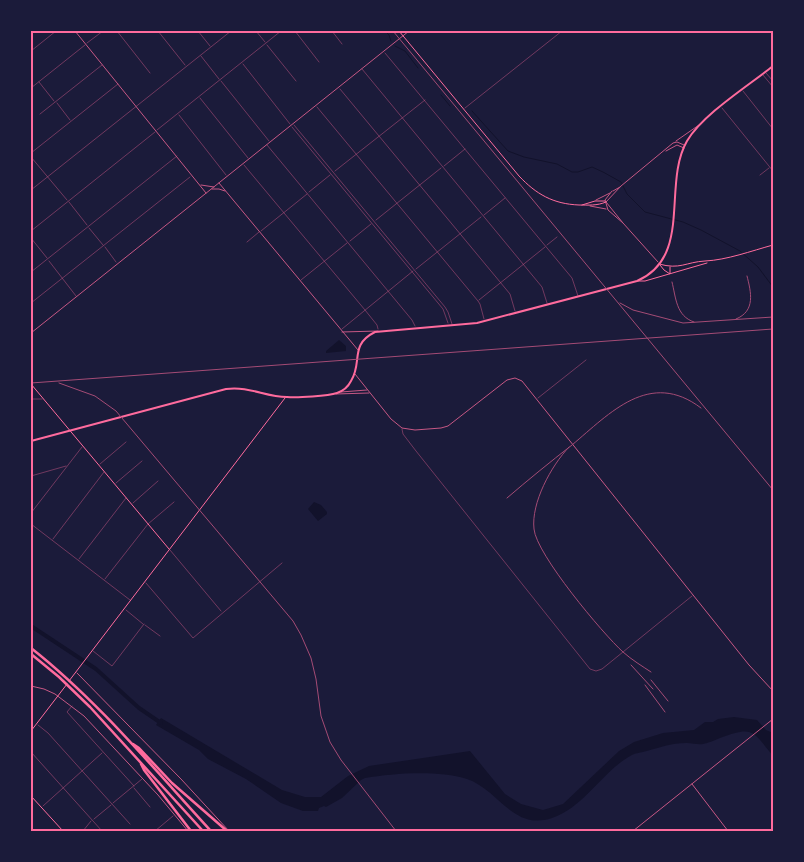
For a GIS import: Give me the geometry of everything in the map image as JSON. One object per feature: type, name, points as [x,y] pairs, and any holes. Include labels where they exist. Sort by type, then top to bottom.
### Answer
[{"type":"highway","points":[[31,648],[77,688],[210,831]]},
{"type":"highway","points":[[32,655],[74,691],[203,831]]},
{"type":"highway","points":[[129,742],[139,748],[172,783],[228,831]]},
{"type":"highway","points":[[140,762],[190,831]]},
{"type":"main road","points":[[398,31],[519,176],[537,192],[558,202],[590,206],[606,202]]},
{"type":"main road","points":[[638,281],[651,274],[668,250],[679,165],[684,147],[702,124],[773,66]]},
{"type":"main road","points":[[582,205],[595,200],[606,202]]},
{"type":"main road","points":[[31,440],[226,389],[245,388],[286,397],[335,394],[348,386],[355,374],[358,350],[365,338],[378,330],[485,321],[638,281],[645,281],[773,245]]},
{"type":"main road","points":[[659,264],[670,267],[708,262]]},
{"type":"main road","points":[[659,264],[670,274]]},
{"type":"main road","points":[[670,267],[670,274]]},
{"type":"main road","points":[[31,384],[170,550]]},
{"type":"main road","points":[[31,731],[286,397]]},
{"type":"main road","points":[[31,796],[63,831]]},
{"type":"street","points":[[31,50],[56,31]]},
{"type":"street","points":[[75,31],[207,193]]},
{"type":"street","points":[[31,88],[102,31]]},
{"type":"street","points":[[117,31],[150,73]]},
{"type":"street","points":[[158,31],[186,67]]},
{"type":"street","points":[[198,31],[211,47]]},
{"type":"street","points":[[256,31],[296,81]]},
{"type":"street","points":[[31,231],[281,31]]},
{"type":"street","points":[[295,31],[319,62]]},
{"type":"street","points":[[332,31],[342,44]]},
{"type":"street","points":[[31,334],[409,31]]},
{"type":"street","points":[[464,109],[562,31]]},
{"type":"street","points":[[31,190],[229,32]]},
{"type":"street","points":[[384,51],[572,278],[578,296]]},
{"type":"street","points":[[201,55],[270,142]]},
{"type":"street","points":[[242,63],[351,199],[446,313],[450,325]]},
{"type":"street","points":[[40,114],[102,64]]},
{"type":"street","points":[[362,69],[542,288],[547,304]]},
{"type":"street","points":[[765,72],[773,81]]},
{"type":"street","points":[[762,74],[773,87]]},
{"type":"street","points":[[39,82],[71,122]]},
{"type":"street","points":[[31,153],[118,84]]},
{"type":"street","points":[[339,88],[501,282],[512,296],[516,312]]},
{"type":"street","points":[[742,90],[773,129]]},
{"type":"street","points":[[199,97],[249,159]]},
{"type":"street","points":[[247,242],[425,100]]},
{"type":"street","points":[[316,105],[478,301],[485,321]]},
{"type":"street","points":[[721,107],[773,171]]},
{"type":"street","points":[[178,114],[228,176]]},
{"type":"street","points":[[595,200],[625,184],[674,142],[702,124]]},
{"type":"street","points":[[292,125],[447,310],[450,325]]},
{"type":"street","points":[[674,142],[684,147]]},
{"type":"street","points":[[267,145],[389,291],[412,320],[415,328]]},
{"type":"street","points":[[665,151],[676,145],[684,147]]},
{"type":"street","points":[[300,281],[348,242],[374,224],[397,203],[465,149]]},
{"type":"street","points":[[31,156],[118,264]]},
{"type":"street","points":[[31,272],[177,156]]},
{"type":"street","points":[[243,164],[365,310],[377,325],[378,330],[341,331]]},
{"type":"street","points":[[760,175],[773,165]]},
{"type":"street","points":[[31,304],[192,175]]},
{"type":"street","points":[[219,183],[358,350]]},
{"type":"street","points":[[200,185],[215,187]]},
{"type":"street","points":[[606,202],[621,186]]},
{"type":"street","points":[[209,191],[217,188],[227,192]]},
{"type":"street","points":[[610,212],[606,202],[612,191]]},
{"type":"street","points":[[341,331],[505,198]]},
{"type":"street","points":[[606,202],[659,264]]},
{"type":"street","points":[[590,206],[610,212],[623,222]]},
{"type":"street","points":[[478,301],[557,237]]},
{"type":"street","points":[[31,238],[77,297]]},
{"type":"street","points":[[537,399],[586,360]]},
{"type":"street","points":[[355,374],[391,420],[402,428],[415,430],[448,426],[507,380],[515,378],[522,381],[749,665],[773,690]]},
{"type":"street","points":[[339,392],[368,390]]},
{"type":"street","points":[[335,394],[370,393]]},
{"type":"street","points":[[31,399],[43,398]]},
{"type":"street","points":[[402,428],[403,434],[408,441],[590,669],[596,671],[602,669],[693,596]]},
{"type":"street","points":[[99,465],[126,442]]},
{"type":"street","points":[[31,513],[83,446]]},
{"type":"street","points":[[115,484],[142,461]]},
{"type":"street","points":[[31,476],[68,466]]},
{"type":"street","points":[[52,540],[105,472]]},
{"type":"street","points":[[132,504],[158,481]]},
{"type":"street","points":[[78,560],[126,498]]},
{"type":"street","points":[[104,580],[148,524],[174,502]]},
{"type":"street","points":[[31,524],[131,601]]},
{"type":"street","points":[[170,550],[222,613]]},
{"type":"street","points":[[145,582],[192,638],[282,563]]},
{"type":"street","points":[[124,609],[160,636]]},
{"type":"street","points":[[92,651],[112,666],[144,624]]},
{"type":"street","points":[[76,672],[181,779],[228,831]]},
{"type":"street","points":[[31,686],[44,689],[58,696],[88,719],[190,831]]},
{"type":"street","points":[[72,706],[67,712],[133,786],[150,808]]},
{"type":"street","points":[[633,831],[773,719]]},
{"type":"street","points":[[37,724],[48,733],[130,824]]},
{"type":"street","points":[[31,752],[102,831]]},
{"type":"street","points":[[42,808],[103,752]]},
{"type":"street","points":[[83,831],[92,820],[143,778]]},
{"type":"street","points":[[691,784],[728,831]]},
{"type":"street","points":[[155,831],[175,814]]},
{"type":"shaded area","points":[[339,340],[346,346],[346,351],[326,353],[326,351]]},
{"type":"shaded area","points":[[314,502],[321,505],[327,512],[318,521],[308,509]]},
{"type":"shaded area","points":[[734,717],[757,720],[766,730],[773,733],[773,756],[756,736],[746,732],[731,734],[703,744],[675,744],[636,753],[611,770],[584,797],[564,813],[538,821],[516,814],[478,784],[467,779],[430,773],[365,778],[342,798],[326,807],[319,808],[318,811],[303,811],[281,803],[246,779],[208,759],[199,750],[156,725],[161,718],[282,790],[305,797],[321,797],[348,776],[369,766],[470,751],[505,794],[521,804],[543,810],[563,804],[619,751],[634,742],[663,733],[694,730],[705,722]]},
{"type":"waterway","points":[[385,31],[391,41]]},
{"type":"waterway","points":[[395,46],[405,51],[418,68]]},
{"type":"waterway","points":[[441,95],[450,106]]},
{"type":"waterway","points":[[472,111],[508,151],[524,157],[557,164],[572,172],[592,167],[603,172],[621,182],[627,194],[645,212],[683,222],[740,251],[758,267],[773,287]]},
{"type":"waterway","points":[[31,626],[96,669],[139,708],[161,723]]},
{"type":"railway","points":[[393,31],[773,490]]},
{"type":"railway","points":[[736,319],[742,316],[749,306],[751,295],[747,276]]},
{"type":"railway","points":[[672,282],[680,311],[694,322]]},
{"type":"railway","points":[[620,303],[633,310],[683,323],[773,317]]},
{"type":"railway","points":[[31,383],[773,329]]},
{"type":"railway","points":[[59,383],[95,396],[116,411],[293,621],[311,658],[321,716],[330,742],[341,760],[396,831]]},
{"type":"railway","points":[[507,498],[601,420],[632,400],[648,394],[665,393],[682,397],[701,408]]},
{"type":"railway","points":[[569,447],[549,474],[539,497],[534,519],[534,529],[538,541],[558,574],[601,629],[623,652],[651,672]]},
{"type":"railway","points":[[631,665],[653,689]]},
{"type":"railway","points":[[651,680],[668,701]]},
{"type":"railway","points":[[645,685],[665,712]]}]
